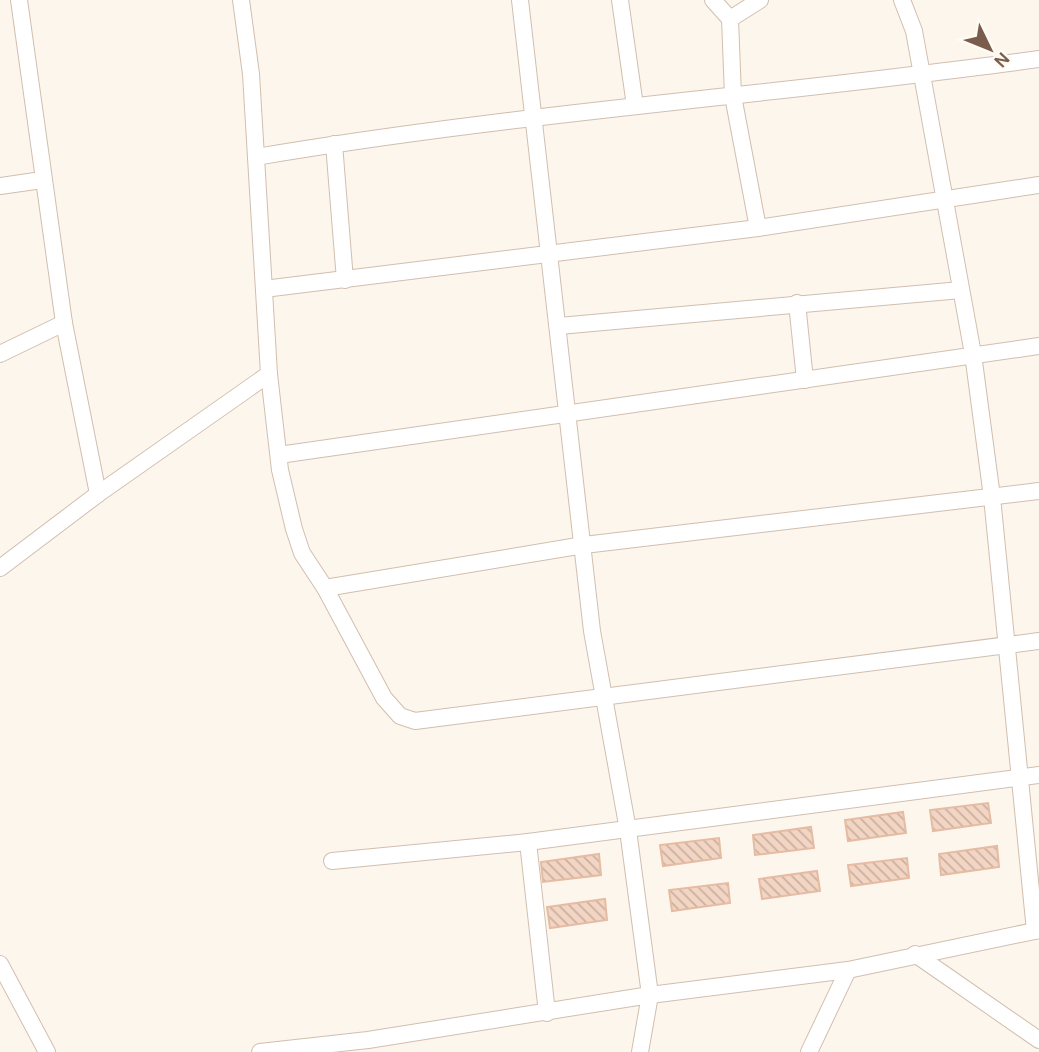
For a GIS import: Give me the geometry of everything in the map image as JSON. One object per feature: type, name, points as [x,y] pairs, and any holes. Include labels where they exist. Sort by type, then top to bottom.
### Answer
[{"type":"street","points":[[19,0],[64,323],[98,494]]},
{"type":"street","points":[[244,0],[269,374],[279,455],[302,553],[325,588],[384,698],[400,716],[415,721],[1039,641]]},
{"type":"street","points":[[520,0],[592,631],[628,830],[650,995],[640,1052]]},
{"type":"street","points":[[620,0],[635,106]]},
{"type":"street","points":[[713,0],[730,19],[733,96],[758,228]]},
{"type":"street","points":[[730,19],[760,0]]},
{"type":"street","points":[[260,1052],[368,1046],[650,995],[848,970],[1037,930],[992,497],[973,354],[914,31],[902,0]]},
{"type":"street","points":[[256,157],[334,144],[635,106],[921,75],[1039,59]]},
{"type":"street","points":[[334,144],[345,280]]},
{"type":"street","points":[[0,186],[42,180]]},
{"type":"street","points":[[264,289],[758,228],[943,198],[1039,186]]},
{"type":"street","points":[[559,327],[961,290]]},
{"type":"street","points":[[797,303],[805,380]]},
{"type":"street","points":[[0,354],[64,323]]},
{"type":"street","points":[[279,455],[1039,346]]},
{"type":"street","points":[[0,568],[98,494],[269,374]]},
{"type":"street","points":[[325,588],[584,545],[1039,491]]},
{"type":"street","points":[[331,861],[628,830],[1039,775]]},
{"type":"street","points":[[528,842],[547,1013]]},
{"type":"street","points":[[915,954],[1039,1040]]},
{"type":"street","points":[[0,964],[47,1052]]},
{"type":"street","points":[[809,1052],[848,970]]},
{"type":"building","points":[[988,803],[991,823],[933,831],[930,810]]},
{"type":"building","points":[[903,812],[906,833],[848,841],[845,820]]},
{"type":"building","points":[[811,827],[814,848],[755,855],[753,835]]},
{"type":"building","points":[[719,838],[721,858],[663,866],[660,845]]},
{"type":"building","points":[[997,846],[999,867],[941,875],[939,854]]},
{"type":"building","points":[[599,854],[601,875],[543,882],[541,862]]},
{"type":"building","points":[[907,858],[909,878],[851,886],[848,865]]},
{"type":"building","points":[[817,871],[820,891],[762,899],[759,879]]},
{"type":"building","points":[[728,883],[730,903],[672,911],[669,890]]},
{"type":"building","points":[[605,899],[607,920],[550,928],[547,907]]}]
